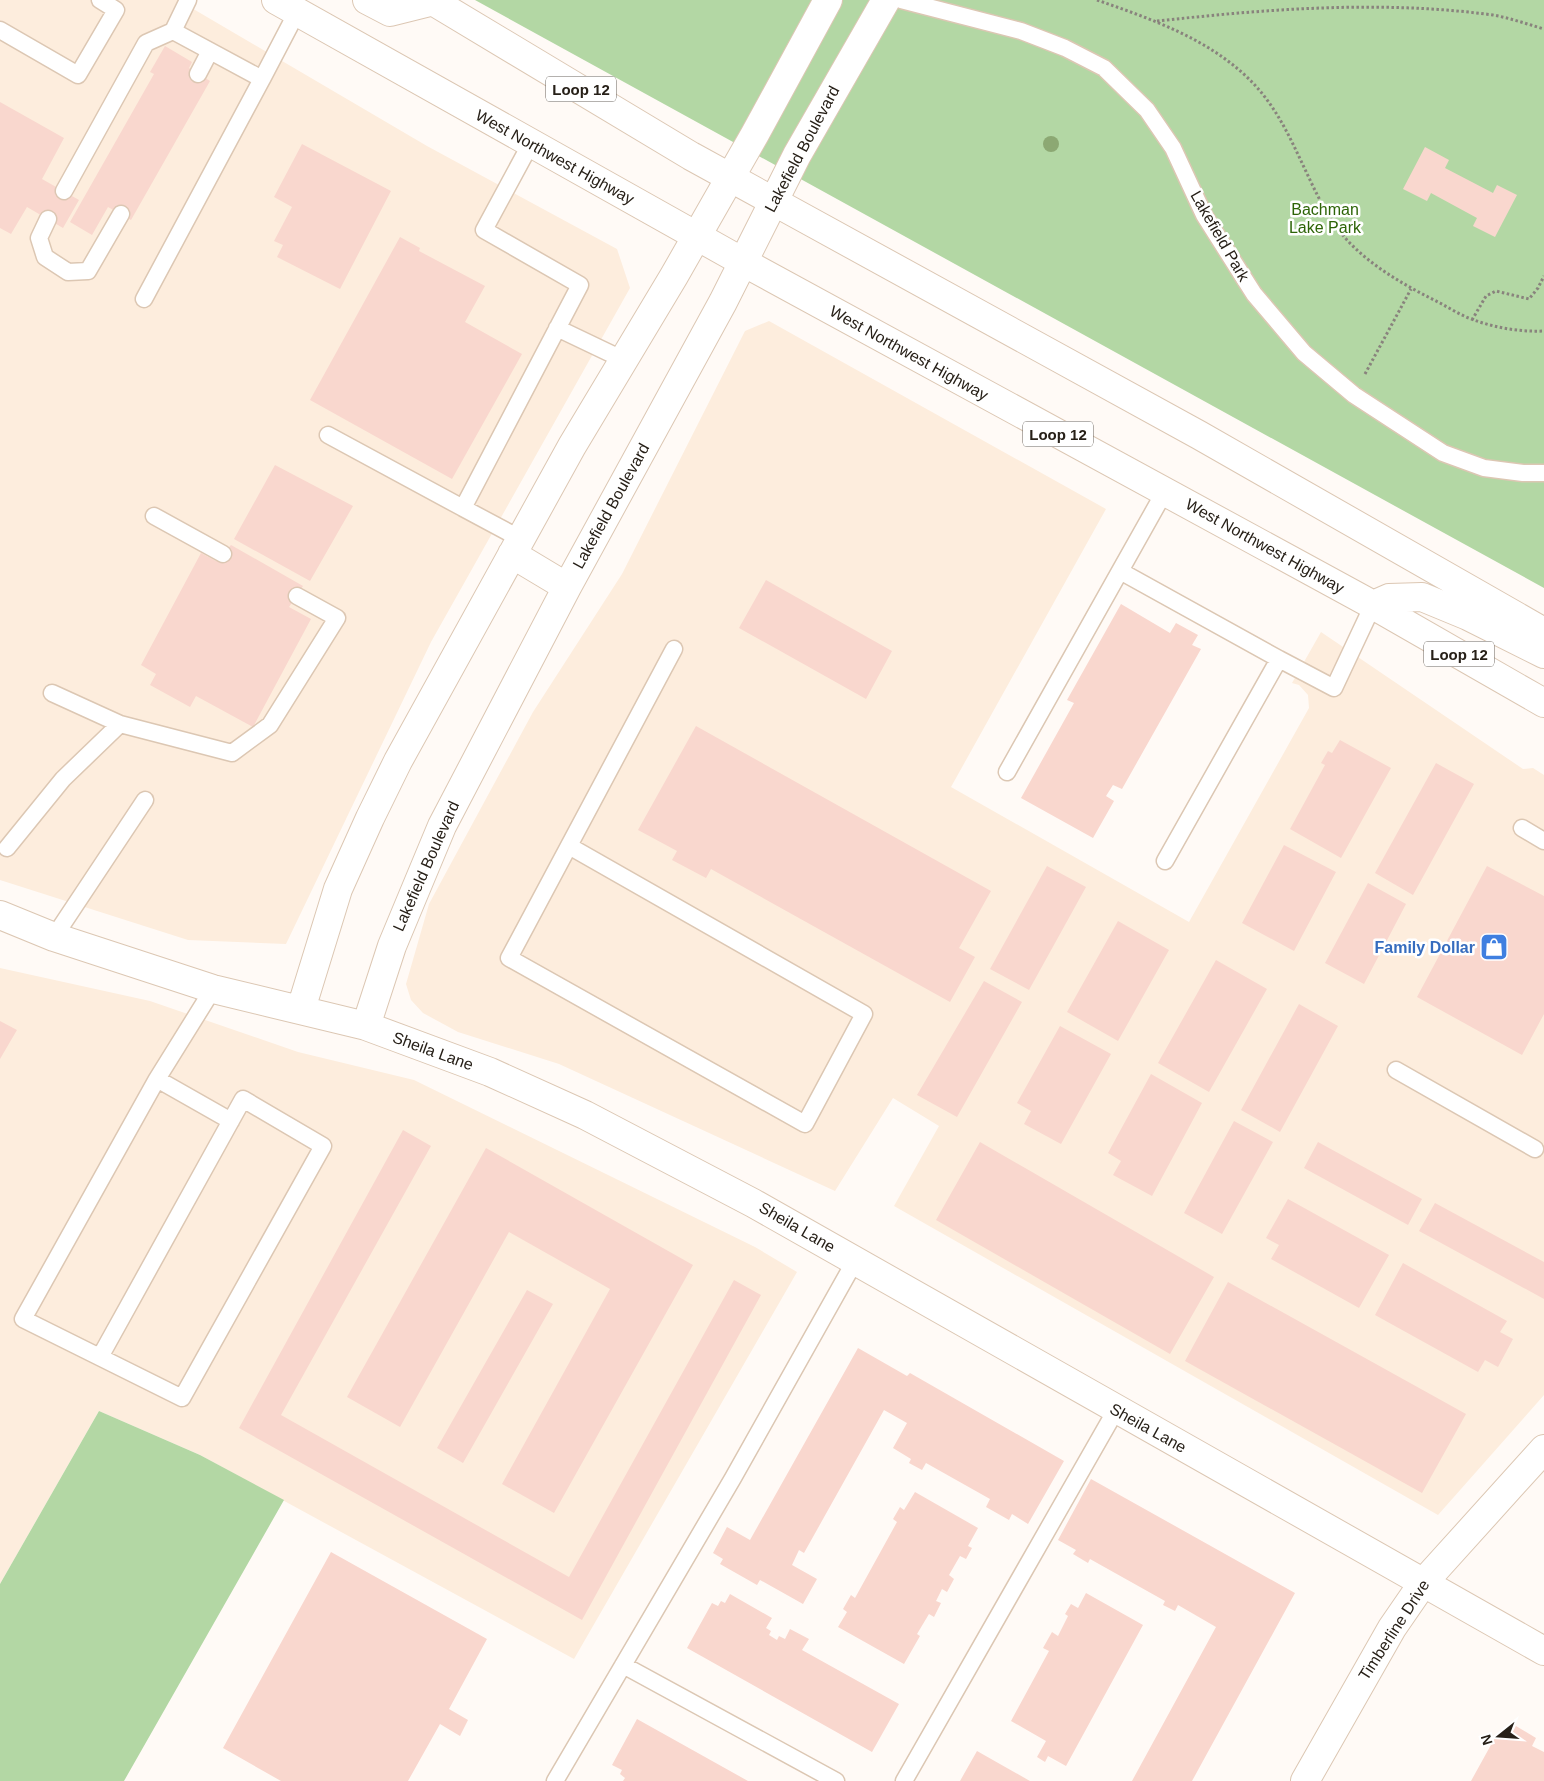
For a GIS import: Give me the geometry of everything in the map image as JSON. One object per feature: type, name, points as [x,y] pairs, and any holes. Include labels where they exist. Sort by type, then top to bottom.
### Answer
[{"type":"street","points":[[367,0],[390,12],[433,1]]},
{"type":"street","points":[[301,1009],[338,889],[398,761],[572,446],[697,236],[828,0]]},
{"type":"street","name":"Lakefield Boulevard","points":[[366,1026],[392,946],[442,826],[567,587],[718,310],[797,156],[886,0]]},
{"type":"street","name":"Loop 12","points":[[433,1],[773,202],[1199,436],[1544,632]]},
{"type":"street","name":"West Northwest Highway","points":[[286,6],[743,262],[1373,605],[1544,703]]},
{"type":"street","points":[[516,547],[567,587]]},
{"type":"street","points":[[1373,605],[1389,598],[1422,597],[1468,616],[1544,654]]},
{"type":"street","name":"Sheila Lane","points":[[0,915],[54,937],[213,989],[366,1026],[490,1072],[585,1115],[753,1203],[1544,1651]]},
{"type":"street","name":"Timberline Drive","points":[[1305,1781],[1392,1628],[1423,1583],[1544,1449]]},
{"type":"lane","points":[[0,30],[78,75],[116,10],[100,0]]},
{"type":"lane","points":[[64,191],[146,43],[173,31],[188,0]]},
{"type":"lane","name":"Lakefield Park","points":[[901,0],[1021,31],[1064,48],[1104,68],[1147,110],[1173,148],[1204,215],[1254,294],[1304,353],[1354,395],[1443,453],[1484,468],[1523,473],[1544,472]]},
{"type":"lane","points":[[144,299],[262,79],[286,6]]},
{"type":"lane","points":[[173,31],[262,79]]},
{"type":"lane","points":[[198,74],[210,51]]},
{"type":"lane","points":[[463,508],[580,285],[484,230],[531,143]]},
{"type":"lane","points":[[48,219],[39,238],[44,257],[68,272],[78,272],[88,271],[121,214]]},
{"type":"lane","points":[[557,328],[624,360]]},
{"type":"lane","points":[[328,435],[463,508],[516,547]]},
{"type":"lane","points":[[1007,772],[1165,491]]},
{"type":"lane","points":[[154,516],[223,554]]},
{"type":"lane","points":[[1120,571],[1334,688],[1373,605]]},
{"type":"lane","points":[[52,693],[120,724],[232,753],[270,726],[338,618],[297,596]]},
{"type":"lane","points":[[569,846],[864,1014],[804,1124],[509,958],[674,649]]},
{"type":"lane","points":[[1166,861],[1279,659]]},
{"type":"lane","points":[[7,848],[63,779],[120,724]]},
{"type":"lane","points":[[54,937],[145,800]]},
{"type":"lane","points":[[1522,828],[1544,841]]},
{"type":"lane","points":[[100,1357],[243,1099],[323,1146],[182,1398],[23,1319],[157,1080],[213,989]]},
{"type":"lane","points":[[1396,1070],[1541,1147]]},
{"type":"lane","points":[[157,1080],[231,1121]]},
{"type":"lane","points":[[556,1781],[733,1478],[855,1261]]},
{"type":"lane","points":[[904,1781],[1116,1410]]},
{"type":"lane","points":[[623,1664],[836,1781]]},
{"type":"path","points":[[1096,0],[1156,21],[1201,43],[1248,78],[1269,100],[1286,129],[1313,188],[1328,214],[1350,243],[1375,266],[1411,289],[1472,320],[1508,330],[1544,331]]},
{"type":"path","points":[[1156,21],[1332,5],[1414,6],[1494,15],[1544,29]]},
{"type":"path","points":[[1472,320],[1486,296],[1496,291],[1529,299],[1538,288],[1544,276]]},
{"type":"path","points":[[1354,395],[1411,289]]},
{"type":"shaded area","points":[[0,0],[178,0],[427,146],[617,249],[630,288],[431,642],[286,944],[188,940],[0,880]]},
{"type":"shaded area","points":[[769,321],[1106,509],[951,787],[1189,922],[1309,708],[1308,695],[1299,685],[1292,683],[1321,632],[1523,769],[1533,768],[1544,775],[1544,1395],[1438,1515],[894,1206],[939,1126],[893,1098],[835,1191],[559,1064],[458,1032],[423,1013],[411,1000],[406,984],[429,904],[533,712],[622,574],[745,331]]},
{"type":"shaded area","points":[[0,968],[150,1001],[298,1052],[414,1080],[755,1247],[797,1272],[574,1659],[200,1455],[99,1411],[0,1584]]},
{"type":"green space","name":"Bachman Lake Park","points":[[475,0],[1544,0],[1544,588]]},
{"type":"green space","points":[[99,1411],[200,1455],[284,1500],[124,1781],[0,1781],[0,1584]]},
{"type":"building","points":[[165,46],[192,62],[189,68],[210,81],[131,220],[108,207],[92,235],[70,222],[154,74],[150,72]]},
{"type":"building","points":[[0,102],[64,138],[42,179],[79,200],[63,228],[27,207],[11,234],[0,228]]},
{"type":"building","points":[[302,144],[391,191],[340,289],[277,257],[283,245],[274,241],[292,207],[274,197]]},
{"type":"building","points":[[1425,147],[1449,160],[1445,168],[1493,193],[1497,185],[1517,195],[1495,237],[1473,226],[1477,218],[1431,193],[1427,201],[1403,189]]},
{"type":"building","points":[[400,237],[420,248],[419,251],[485,286],[465,322],[522,354],[452,479],[310,400]]},
{"type":"building","points":[[275,465],[353,506],[310,581],[234,539]]},
{"type":"building","points":[[231,545],[303,586],[289,607],[311,619],[253,727],[196,696],[190,707],[150,685],[156,674],[141,665],[201,553],[216,561]]},
{"type":"building","points":[[766,580],[892,651],[866,699],[739,628]]},
{"type":"building","points":[[1121,604],[1170,633],[1176,623],[1198,635],[1192,645],[1201,649],[1122,789],[1113,785],[1106,796],[1114,801],[1093,838],[1021,798],[1074,703],[1067,700]]},
{"type":"building","points":[[696,726],[991,891],[959,948],[975,957],[950,1002],[711,869],[706,878],[672,860],[677,851],[638,830]]},
{"type":"building","points":[[1340,740],[1391,768],[1341,858],[1290,829],[1325,765],[1321,763],[1328,751],[1332,753]]},
{"type":"building","points":[[1436,763],[1474,784],[1413,895],[1375,873]]},
{"type":"building","points":[[1284,845],[1336,872],[1294,951],[1242,923]]},
{"type":"building","points":[[1047,866],[1086,887],[1029,990],[990,969]]},
{"type":"building","name":"Family Dollar","points":[[1487,866],[1544,896],[1544,1014],[1522,1055],[1417,997]]},
{"type":"building","points":[[1368,883],[1406,904],[1364,984],[1325,963]]},
{"type":"building","points":[[1118,921],[1169,950],[1118,1041],[1067,1012]]},
{"type":"building","points":[[1216,960],[1267,989],[1209,1092],[1158,1063]]},
{"type":"building","points":[[984,981],[1022,1002],[957,1117],[917,1095]]},
{"type":"building","points":[[1299,1004],[1338,1026],[1280,1132],[1241,1110]]},
{"type":"building","points":[[0,1021],[17,1030],[0,1059]]},
{"type":"building","points":[[1060,1026],[1111,1054],[1061,1144],[1024,1124],[1031,1111],[1017,1103]]},
{"type":"building","points":[[1151,1074],[1202,1103],[1152,1196],[1113,1175],[1121,1161],[1108,1153]]},
{"type":"building","points":[[1234,1121],[1273,1142],[1222,1234],[1184,1213]]},
{"type":"building","points":[[403,1130],[431,1146],[281,1415],[569,1577],[734,1280],[761,1295],[582,1620],[239,1428]]},
{"type":"building","points":[[980,1142],[1214,1277],[1170,1354],[936,1220]]},
{"type":"building","points":[[1318,1142],[1422,1199],[1408,1225],[1304,1168]]},
{"type":"building","points":[[486,1148],[693,1265],[554,1513],[502,1484],[610,1289],[509,1232],[400,1427],[347,1397]]},
{"type":"building","points":[[1288,1199],[1389,1255],[1359,1308],[1271,1259],[1279,1245],[1266,1238]]},
{"type":"building","points":[[1435,1203],[1544,1262],[1544,1299],[1419,1231]]},
{"type":"building","points":[[1403,1263],[1507,1321],[1500,1332],[1513,1339],[1498,1367],[1485,1360],[1478,1372],[1375,1315]]},
{"type":"building","points":[[1228,1282],[1466,1414],[1422,1493],[1185,1361]]},
{"type":"building","points":[[527,1290],[553,1304],[463,1463],[437,1448]]},
{"type":"building","points":[[858,1348],[907,1376],[910,1373],[1064,1461],[1028,1524],[1012,1514],[1009,1520],[986,1507],[990,1499],[926,1463],[922,1470],[909,1463],[911,1459],[893,1448],[907,1423],[884,1410],[804,1553],[799,1550],[792,1565],[817,1579],[803,1604],[760,1580],[757,1585],[720,1564],[723,1559],[713,1553],[727,1527],[750,1540]]},
{"type":"building","points":[[1091,1479],[1295,1593],[1192,1781],[1132,1781],[1216,1627],[1178,1605],[1175,1611],[1163,1605],[1165,1601],[1090,1559],[1088,1563],[1073,1554],[1076,1550],[1058,1540]]},
{"type":"building","points":[[915,1492],[978,1528],[968,1546],[972,1548],[966,1559],[960,1556],[949,1575],[954,1579],[947,1592],[942,1589],[936,1601],[941,1603],[934,1617],[929,1614],[917,1634],[920,1636],[904,1664],[838,1627],[847,1612],[843,1609],[851,1595],[855,1598],[897,1522],[893,1519],[900,1507],[904,1510]]},
{"type":"building","points":[[331,1552],[487,1639],[449,1709],[468,1720],[460,1736],[440,1724],[408,1781],[281,1781],[223,1748]]},
{"type":"building","points":[[1086,1593],[1143,1625],[1066,1766],[1048,1756],[1045,1762],[1037,1757],[1046,1741],[1011,1721],[1049,1651],[1043,1648],[1052,1632],[1058,1636],[1068,1616],[1065,1614],[1071,1604],[1078,1608]]},
{"type":"building","points":[[730,1594],[772,1618],[766,1628],[771,1631],[769,1635],[777,1640],[779,1636],[785,1639],[790,1629],[809,1639],[802,1650],[899,1704],[872,1752],[687,1648],[712,1603],[718,1606],[721,1601],[725,1603]]},
{"type":"building","points":[[637,1719],[748,1781],[623,1781],[625,1778],[620,1774],[622,1770],[612,1765]]},
{"type":"building","points":[[1516,1726],[1536,1738],[1532,1746],[1544,1752],[1544,1781],[1471,1781],[1497,1734],[1508,1740]]},
{"type":"building","points":[[977,1751],[1030,1781],[960,1781]]},
{"type":"place","name":"Family Dollar","points":[[1494,947]]}]
